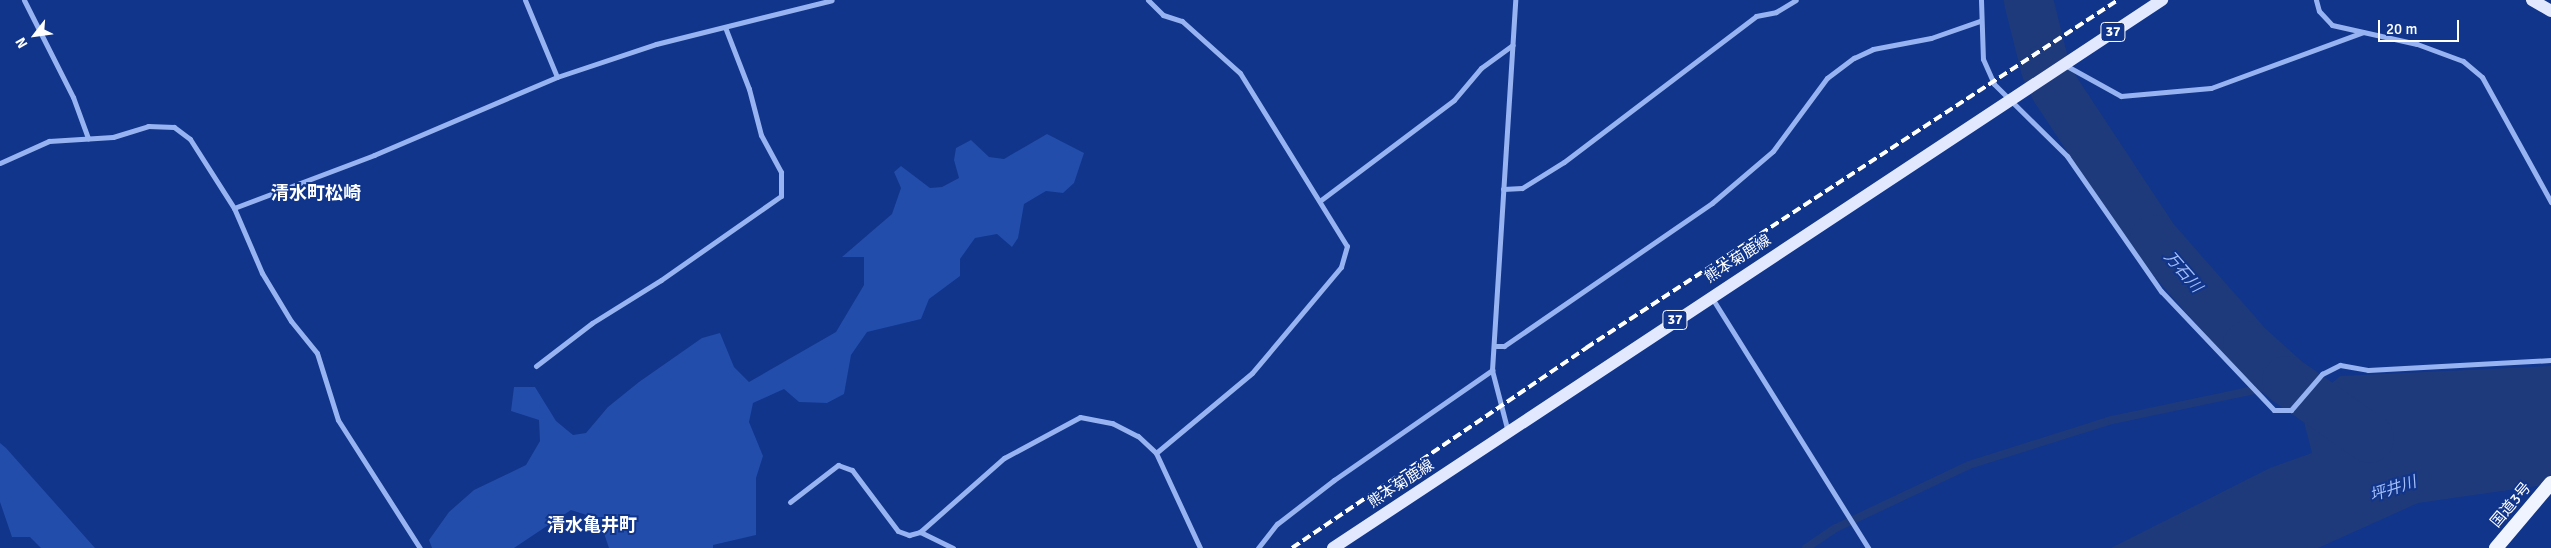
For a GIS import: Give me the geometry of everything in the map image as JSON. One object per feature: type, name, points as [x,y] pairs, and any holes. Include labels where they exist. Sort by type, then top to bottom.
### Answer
[{"type":"highway","name":"国道3号","points":[[2500,544],[2551,484]]},
{"type":"main road","name":"熊本菊鹿線","points":[[1333,548],[1508,433],[1710,296],[2162,0]]},
{"type":"street","points":[[24,0],[73,97],[88,138]]},
{"type":"street","points":[[525,0],[557,77]]},
{"type":"street","points":[[234,208],[374,155],[557,77],[656,44],[832,0]]},
{"type":"street","points":[[1148,0],[1163,15],[1182,21],[1240,73],[1321,200],[1347,246],[1341,267],[1252,373],[1156,453]]},
{"type":"street","points":[[1508,433],[1498,407],[1492,370],[1515,0]]},
{"type":"street","points":[[1503,189],[1522,188],[1564,162],[1756,16],[1776,12],[1796,0]]},
{"type":"street","points":[[1981,0],[1980,21],[1983,59],[1994,84],[2013,96],[2067,156],[2150,275],[2195,328],[2274,410],[2291,410],[2322,374],[2340,364],[2368,370],[2551,360]]},
{"type":"street","points":[[2316,0],[2319,11],[2332,25],[2418,44],[2463,61],[2482,77],[2551,202]]},
{"type":"street","points":[[1494,346],[1504,346],[1712,204],[1773,151],[1827,78],[1854,58],[1873,49],[1930,38],[1980,21]]},
{"type":"street","points":[[536,366],[599,318],[661,280],[781,196],[781,172],[761,135],[750,90],[725,27]]},
{"type":"street","points":[[2062,64],[2121,96],[2211,88],[2364,32]]},
{"type":"street","points":[[1321,200],[1454,100],[1481,68],[1513,45]]},
{"type":"street","points":[[0,163],[49,141],[113,137],[148,126],[174,127],[190,139],[234,208],[262,273],[291,321],[317,353],[338,420],[420,548]]},
{"type":"street","points":[[1710,296],[1868,548]]},
{"type":"street","points":[[1258,548],[1278,524],[1334,480],[1492,370]]},
{"type":"street","points":[[790,502],[838,465],[852,470],[898,531],[909,535],[920,532],[1004,458],[1080,417],[1112,423],[1138,436],[1156,453],[1200,548]]},
{"type":"street","points":[[920,532],[952,548]]},
{"type":"shaded area","points":[[1047,134],[1084,153],[1074,183],[1063,193],[1046,191],[1024,204],[1018,238],[1012,247],[997,234],[975,238],[960,259],[960,276],[929,299],[921,319],[867,332],[851,355],[844,394],[827,403],[799,402],[784,389],[753,403],[749,422],[763,456],[756,478],[756,535],[713,545],[713,548],[609,548],[599,519],[571,510],[514,548],[432,548],[429,540],[449,512],[474,490],[526,465],[540,441],[539,420],[511,411],[514,387],[535,387],[556,421],[573,435],[586,433],[608,407],[639,382],[702,338],[720,333],[734,367],[749,382],[836,332],[864,285],[864,257],[842,257],[892,214],[901,188],[894,172],[901,166],[930,188],[942,187],[959,178],[954,160],[956,148],[971,140],[989,157],[1004,159]]},
{"type":"shaded area","points":[[0,443],[95,548],[41,548],[30,537],[12,537],[0,502]]},
{"type":"water","name":"坪井川","points":[[2551,366],[2551,484],[2418,503],[2318,548],[2111,548],[2270,468],[2312,453],[2301,410],[2340,376]]},
{"type":"waterway","name":"万石川","points":[[2028,0],[2045,68],[2055,89],[2154,239],[2247,345],[2286,380],[2369,438]]},
{"type":"waterway","points":[[1806,548],[1836,528],[1969,465],[2112,420],[2274,386],[2286,380]]},
{"type":"railway","points":[[1292,548],[1586,348],[2118,0]]},
{"type":"district","name":"清水町松崎","points":[[316,193]]},
{"type":"district","name":"清水亀井町","points":[[592,525]]}]
